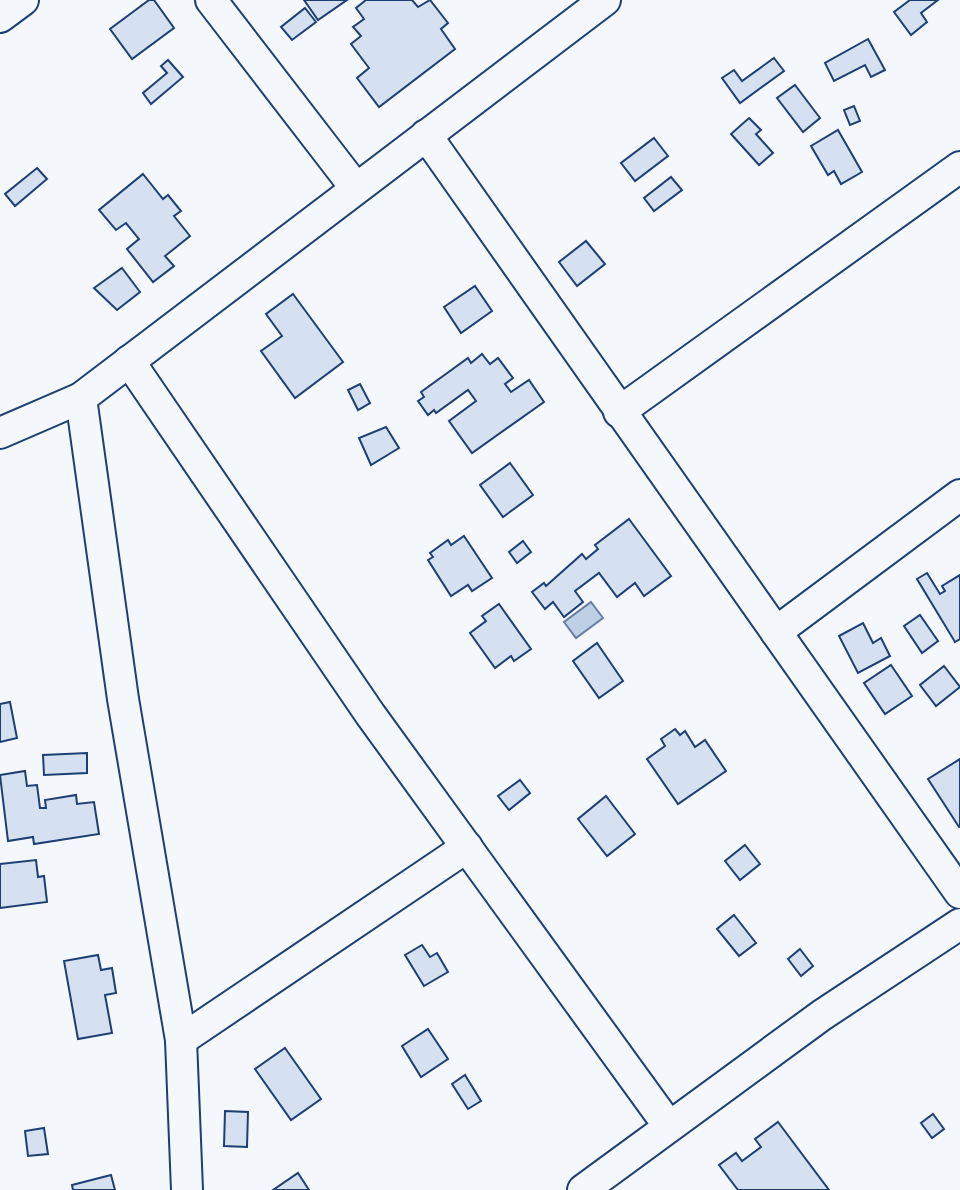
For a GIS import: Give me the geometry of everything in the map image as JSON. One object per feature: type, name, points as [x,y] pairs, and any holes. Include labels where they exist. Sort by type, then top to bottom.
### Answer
[{"type":"street","points":[[0,17],[23,0]]},
{"type":"street","points":[[211,0],[355,187]]},
{"type":"street","points":[[0,433],[81,398],[605,0]]},
{"type":"street","points":[[426,135],[960,893]]},
{"type":"street","points":[[619,412],[960,167]]},
{"type":"street","points":[[129,361],[282,589],[668,1125]]},
{"type":"street","points":[[81,398],[123,699],[181,1040],[187,1190]]},
{"type":"street","points":[[776,632],[960,495]]},
{"type":"street","points":[[181,1040],[467,847]]},
{"type":"street","points":[[583,1190],[822,1015],[960,924]]},
{"type":"water","points":[[591,602],[603,618],[576,638],[564,622]]},
{"type":"building","points":[[149,0],[154,0],[174,28],[132,59],[110,29]]},
{"type":"building","points":[[304,0],[347,0],[318,20]]},
{"type":"building","points":[[366,0],[412,0],[418,7],[430,0],[448,23],[441,29],[455,49],[379,107],[357,78],[369,68],[351,44],[361,36],[353,27],[364,19],[356,8]]},
{"type":"building","points":[[910,0],[938,0],[921,13],[927,22],[911,35],[894,12]]},
{"type":"building","points":[[305,8],[316,22],[292,40],[281,27]]},
{"type":"building","points":[[868,39],[885,70],[871,77],[865,65],[834,81],[825,63]]},
{"type":"building","points":[[774,58],[784,71],[740,103],[722,78],[734,70],[742,81]]},
{"type":"building","points":[[168,60],[183,77],[151,104],[143,93],[167,73],[161,66]]},
{"type":"building","points":[[795,85],[820,118],[803,132],[777,98]]},
{"type":"building","points":[[854,106],[860,121],[850,125],[844,110]]},
{"type":"building","points":[[749,118],[761,130],[756,134],[773,153],[759,165],[731,134]]},
{"type":"building","points":[[838,130],[862,172],[841,184],[834,171],[828,175],[811,146]]},
{"type":"building","points":[[654,138],[668,156],[635,181],[621,163]]},
{"type":"building","points":[[37,168],[47,179],[15,206],[5,194]]},
{"type":"building","points":[[143,174],[163,199],[168,195],[181,211],[174,216],[190,236],[165,256],[174,266],[153,282],[127,249],[139,239],[126,223],[116,230],[99,210]]},
{"type":"building","points":[[671,177],[682,190],[654,211],[644,198]]},
{"type":"building","points":[[586,241],[605,264],[577,286],[559,262]]},
{"type":"building","points":[[122,268],[140,292],[117,310],[94,288]]},
{"type":"building","points":[[475,286],[492,311],[461,333],[444,307]]},
{"type":"building","points":[[293,294],[343,362],[295,398],[261,351],[282,336],[266,314]]},
{"type":"building","points":[[482,354],[490,364],[498,358],[513,378],[505,384],[511,392],[529,380],[544,402],[472,453],[449,421],[476,401],[468,390],[436,413],[434,410],[428,415],[418,401],[424,397],[421,392],[468,358],[471,363]]},
{"type":"building","points":[[360,384],[370,403],[358,410],[348,390]]},
{"type":"building","points":[[386,427],[399,448],[371,465],[359,438]]},
{"type":"building","points":[[510,463],[533,495],[503,517],[480,485]]},
{"type":"building","points":[[629,519],[671,576],[644,596],[635,583],[617,597],[599,573],[575,591],[583,602],[564,617],[553,602],[545,609],[532,592],[544,583],[546,586],[582,554],[586,559],[598,549],[595,545]]},
{"type":"building","points":[[464,536],[492,578],[472,591],[468,585],[451,596],[428,560],[433,557],[430,553],[448,540],[451,545]]},
{"type":"building","points":[[523,541],[531,552],[517,563],[509,552]]},
{"type":"building","points":[[927,573],[940,594],[945,591],[942,586],[960,575],[960,639],[955,642],[917,579]]},
{"type":"building","points":[[499,604],[531,649],[514,661],[511,656],[495,668],[470,633],[486,621],[482,616]]},
{"type":"building","points":[[920,615],[938,641],[922,653],[904,626]]},
{"type":"building","points":[[863,623],[873,643],[881,638],[890,656],[858,673],[839,636]]},
{"type":"building","points":[[597,643],[623,681],[599,698],[573,661]]},
{"type":"building","points":[[891,665],[912,696],[885,714],[864,683]]},
{"type":"building","points":[[944,666],[960,687],[936,706],[920,685]]},
{"type":"building","points":[[10,702],[17,738],[0,742],[0,704]]},
{"type":"building","points":[[675,729],[680,735],[685,731],[695,747],[705,740],[726,771],[678,804],[647,759],[665,746],[661,739]]},
{"type":"building","points":[[87,753],[87,773],[44,775],[43,755]]},
{"type":"building","points":[[960,759],[960,826],[959,827],[928,779]]},
{"type":"building","points":[[25,771],[27,786],[37,785],[40,808],[46,808],[45,800],[76,795],[77,804],[94,802],[99,834],[34,844],[33,837],[8,841],[0,775]]},
{"type":"building","points":[[520,780],[530,793],[509,810],[498,796]]},
{"type":"building","points":[[606,796],[635,834],[607,856],[578,819]]},
{"type":"building","points":[[745,845],[760,864],[740,880],[725,861]]},
{"type":"building","points":[[36,860],[38,877],[44,876],[47,902],[0,908],[0,864]]},
{"type":"building","points":[[734,915],[756,943],[739,956],[717,929]]},
{"type":"building","points":[[422,945],[430,957],[437,953],[448,972],[424,986],[405,955]]},
{"type":"building","points":[[800,949],[813,966],[801,976],[788,959]]},
{"type":"building","points":[[98,955],[101,970],[112,968],[116,993],[105,995],[112,1033],[78,1039],[64,961]]},
{"type":"building","points":[[428,1029],[448,1059],[421,1077],[402,1046]]},
{"type":"building","points":[[285,1048],[321,1099],[291,1120],[255,1069]]},
{"type":"building","points":[[465,1075],[481,1101],[468,1109],[452,1084]]},
{"type":"building","points":[[225,1111],[248,1112],[247,1147],[224,1146]]},
{"type":"building","points":[[933,1114],[944,1129],[932,1138],[921,1123]]},
{"type":"building","points":[[778,1122],[829,1190],[738,1190],[719,1165],[736,1153],[742,1161],[761,1147],[755,1139]]},
{"type":"building","points":[[44,1128],[48,1154],[28,1156],[25,1131]]},
{"type":"building","points":[[298,1173],[309,1190],[273,1190]]},
{"type":"building","points":[[111,1175],[115,1190],[73,1190],[72,1185]]}]
